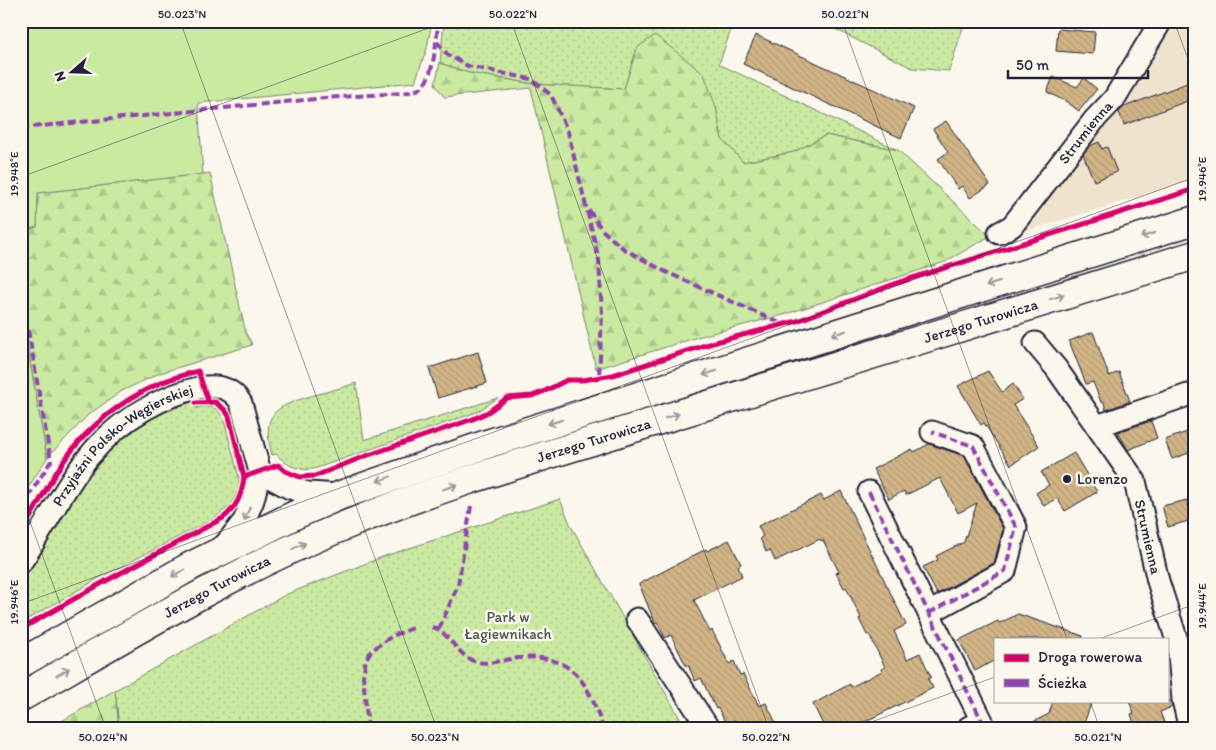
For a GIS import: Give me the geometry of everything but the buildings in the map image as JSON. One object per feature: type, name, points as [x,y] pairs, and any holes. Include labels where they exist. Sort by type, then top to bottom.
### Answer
[{"type":"main road","name":"Jerzego Turowicza","points":[[21,663],[221,550],[341,495],[490,442],[1195,220]]},
{"type":"main road","name":"Jerzego Turowicza","points":[[21,697],[184,604],[252,568],[368,516],[537,458],[1195,255]]},
{"type":"street","name":"Strumienna","points":[[999,233],[1012,226],[1095,119],[1114,99],[1161,21]]},
{"type":"street","name":"Strumienna","points":[[1035,343],[1056,368],[1135,482],[1158,581],[1178,644],[1183,700],[1190,729]]},
{"type":"street","name":"Przyjaźni Polsko-Węgierskiej","points":[[21,562],[69,482],[96,447],[110,433],[154,404],[176,394],[210,386],[220,386],[232,392],[241,403],[260,472],[253,500],[244,522],[221,550]]},
{"type":"street","points":[[1097,426],[1188,395]]},
{"type":"street","points":[[928,613],[1005,570],[1016,527],[974,446],[932,432]]},
{"type":"street","points":[[260,472],[290,488],[308,493],[341,495]]},
{"type":"street","points":[[869,492],[982,720],[969,728]]},
{"type":"street","points":[[637,619],[709,729]]},
{"type":"shaded area","points":[[1171,21],[1195,21],[1195,180],[1026,231],[1023,224]]},
{"type":"green space","points":[[21,21],[432,21],[427,48],[415,82],[198,103],[203,174],[38,193],[37,227],[21,231]]},
{"type":"green space","points":[[444,21],[734,21],[719,64],[898,150],[826,135],[794,152],[743,162],[722,139],[716,107],[637,48],[624,89],[534,84],[469,73],[440,63]]},
{"type":"green space","points":[[819,21],[965,21],[949,71],[912,68]]},
{"type":"green space","points":[[655,35],[704,74],[716,107],[722,139],[743,162],[794,152],[826,135],[898,150],[990,236],[945,262],[783,315],[701,336],[596,369],[531,88],[444,97],[435,84],[440,63],[469,73],[534,84],[624,89],[637,48]]},
{"type":"green space","points":[[210,173],[246,334],[252,345],[160,373],[122,391],[88,415],[47,458],[21,320],[21,231],[37,227],[38,193]]},
{"type":"green space","points":[[21,320],[47,458],[21,499]]},
{"type":"green space","points":[[356,383],[364,440],[498,398],[477,412],[314,469],[293,467],[276,454],[272,455],[268,430],[274,414],[288,404],[298,400]]},
{"type":"green space","points":[[193,399],[196,408],[216,409],[224,420],[239,477],[239,488],[231,505],[213,519],[101,577],[21,623],[21,579],[78,485],[110,445],[156,413]]},
{"type":"green space","name":"Park w Łagiewnikach","points":[[560,499],[571,526],[686,729],[119,729],[115,690],[287,594],[385,556]]},
{"type":"green space","points":[[115,690],[119,729],[48,729]]},
{"type":"marked path","points":[[21,128],[413,91],[422,87],[426,82],[432,66],[438,21]]},
{"type":"marked path","points":[[437,42],[448,55],[468,66],[531,79],[551,95],[568,132],[599,260],[602,314],[599,378]]},
{"type":"marked path","points":[[589,210],[602,230],[624,249],[666,272],[782,324]]},
{"type":"marked path","points":[[21,307],[29,335],[51,461],[21,508]]},
{"type":"marked path","points":[[929,613],[1005,571],[1016,527],[973,446],[932,432]]},
{"type":"marked path","points":[[869,492],[982,721],[969,727],[970,729]]},
{"type":"marked path","points":[[439,629],[458,585],[471,506]]},
{"type":"marked path","points":[[432,627],[443,633],[464,655],[477,662],[488,663],[519,658],[538,658],[566,666],[585,685],[592,698],[603,729]]},
{"type":"marked path","points":[[368,729],[363,676],[366,659],[371,651],[392,636],[413,628]]},
{"type":"cycle path","points":[[21,629],[223,518],[238,500],[244,477],[278,465],[285,471],[300,477],[315,476],[363,457],[473,419],[488,412],[507,398],[532,396],[567,380],[583,380],[613,375],[712,343],[797,321],[897,283],[1195,189]]},
{"type":"cycle path","points":[[21,533],[54,476],[75,446],[119,406],[158,384],[198,371],[208,401]]},
{"type":"cycle path","points":[[196,403],[215,402],[229,416],[244,477]]},
{"type":"place","name":"Lorenzo","points":[[1067,479]]}]
